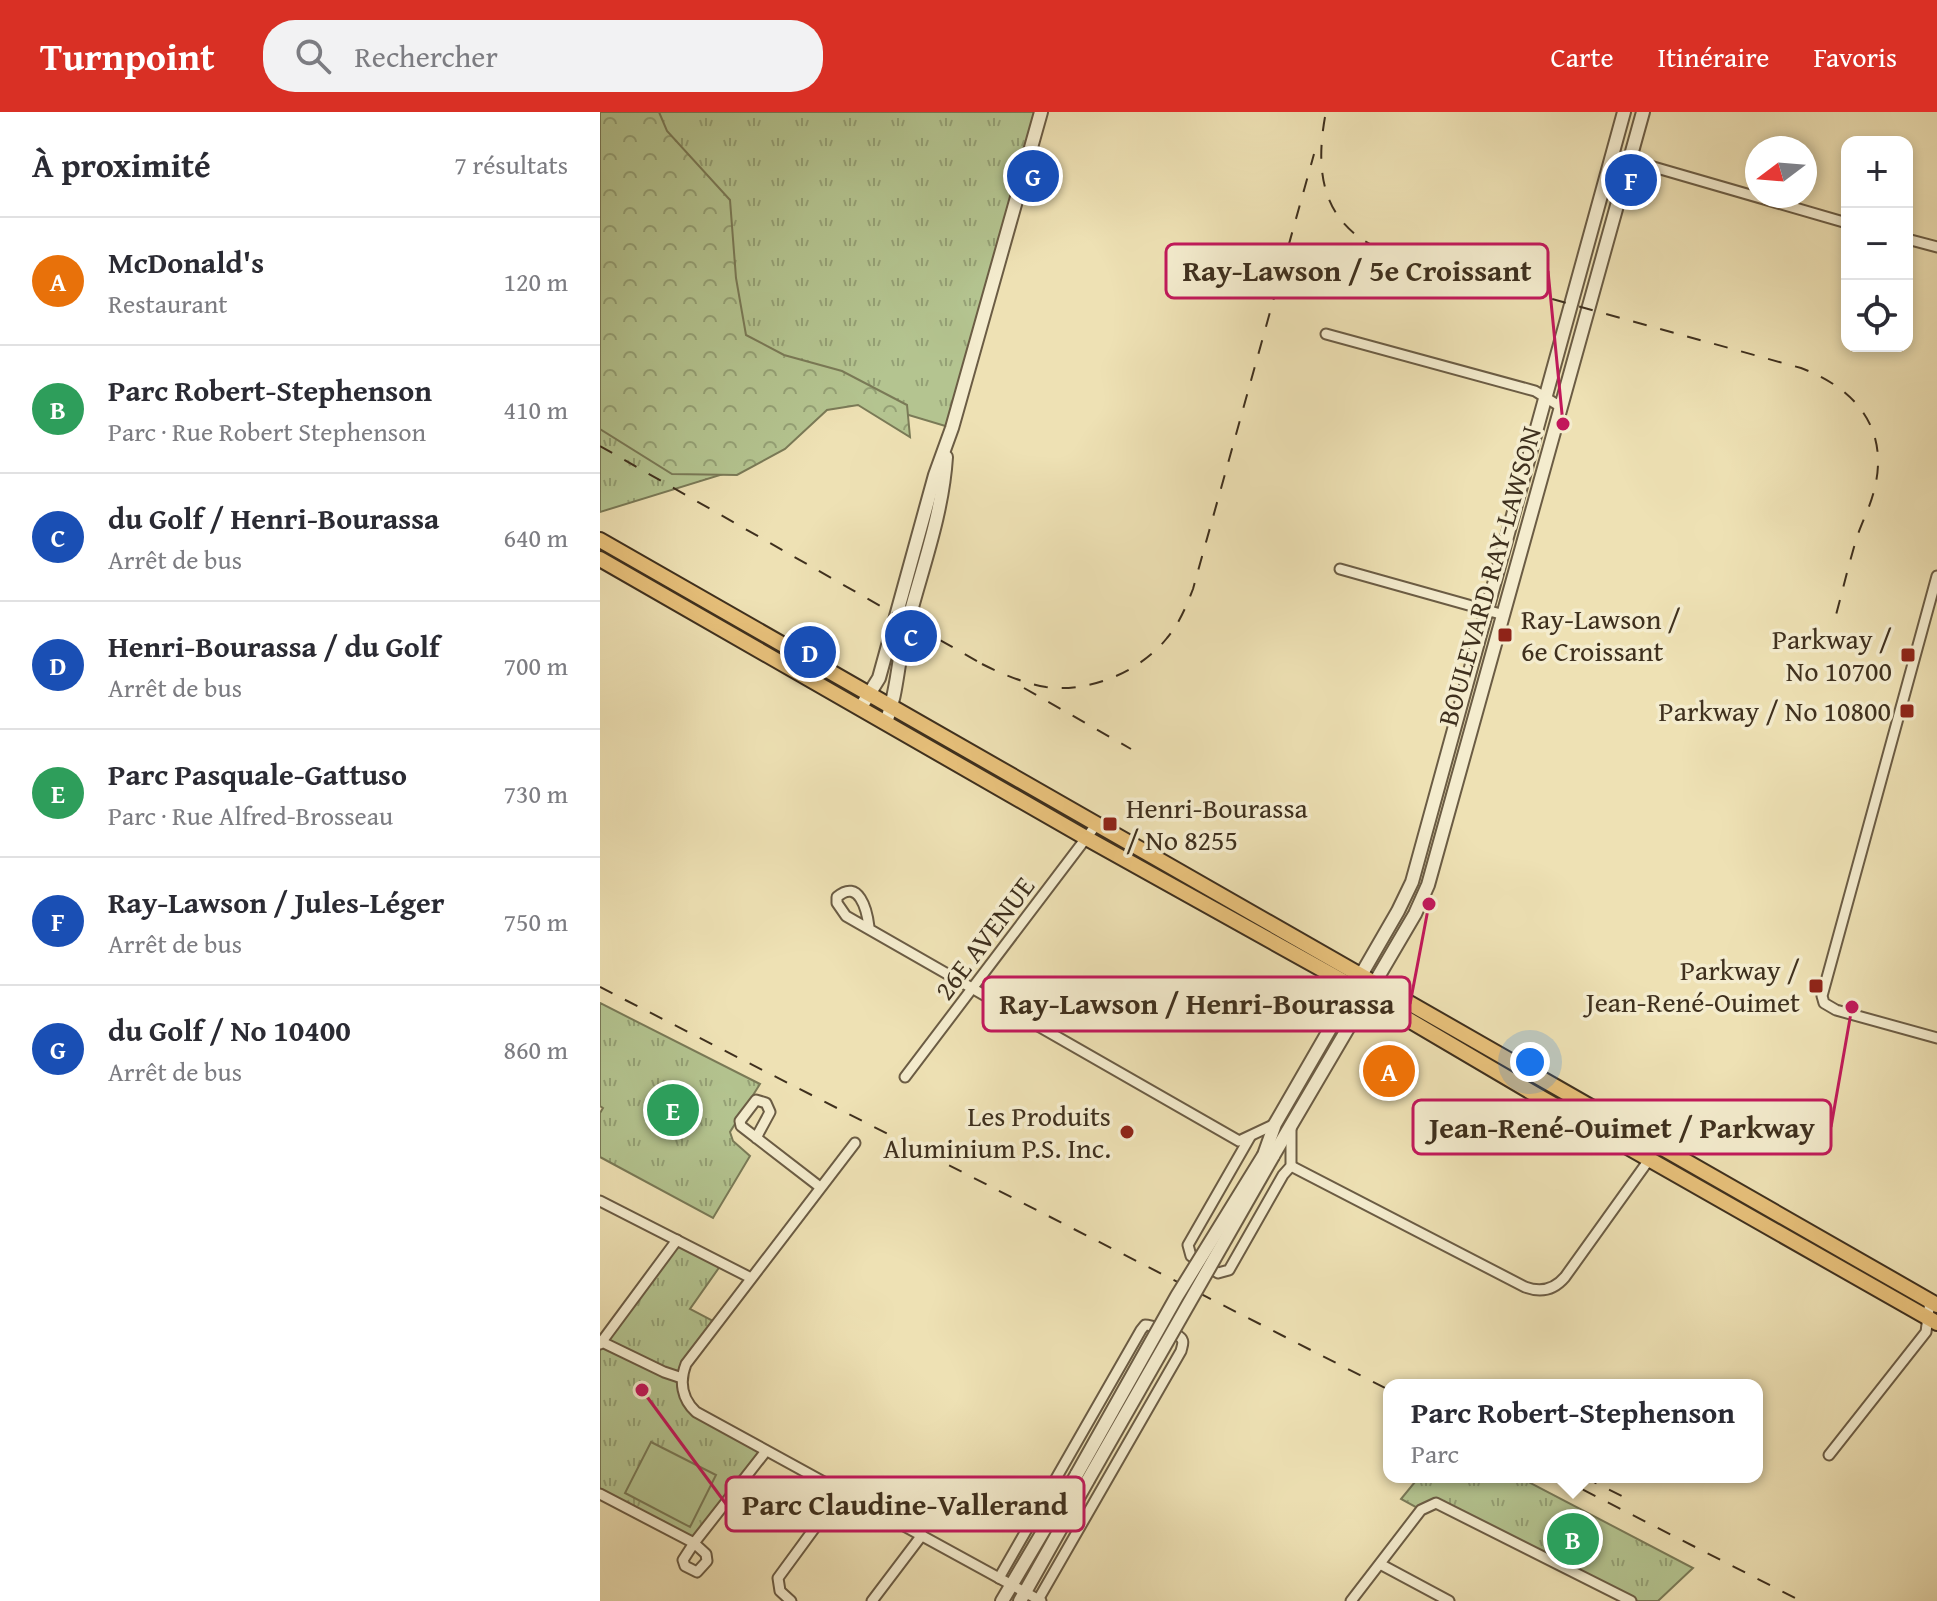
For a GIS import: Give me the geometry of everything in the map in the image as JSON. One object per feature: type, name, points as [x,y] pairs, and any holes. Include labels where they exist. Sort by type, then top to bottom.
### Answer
[{"type":"main road","points":[[600,540],[1096,825],[1370,990],[1933,1312]]},
{"type":"main road","points":[[600,559],[1088,839],[1356,980]]},
{"type":"street","points":[[861,707],[879,678],[930,489],[947,446],[1041,112]]},
{"type":"street","points":[[1623,112],[1642,115]]},
{"type":"street","name":"BOULEVARD RAY-LAWSON","points":[[1268,1156],[1275,1124],[1412,882],[1623,112]]},
{"type":"street","name":"BOULEVARD RAY-LAWSON","points":[[1268,1156],[1291,1127],[1415,914],[1428,885],[1642,115]]},
{"type":"street","points":[[1612,155],[1841,221]]},
{"type":"street","points":[[1913,241],[1937,247]]},
{"type":"street","points":[[1326,334],[1535,391],[1561,407]]},
{"type":"street","points":[[886,722],[896,697],[904,638],[930,546],[947,446]]},
{"type":"street","points":[[1340,569],[1504,615]]},
{"type":"street","points":[[1937,576],[1822,996],[1824,1003],[1836,1010],[1937,1038]]},
{"type":"street","points":[[1476,642],[1495,647]]},
{"type":"street","name":"26E AVENUE","points":[[905,1077],[1096,825]]},
{"type":"street","points":[[869,927],[1239,1141],[1275,1124]]},
{"type":"street","points":[[1250,1137],[1188,1245],[1191,1256],[1218,1273],[1229,1270],[1291,1166],[1291,1127]]},
{"type":"street","points":[[756,1138],[820,1187]]},
{"type":"street","points":[[855,1143],[693,1354],[682,1378],[684,1395],[691,1408],[1005,1581],[1022,1597],[1039,1600],[1183,1343],[1180,1337],[1151,1325],[1145,1325],[1141,1330],[1005,1581],[1002,1601]]},
{"type":"street","points":[[1291,1166],[1525,1287],[1543,1291],[1565,1277],[1655,1152]]},
{"type":"street","points":[[1022,1597],[1082,1477],[1268,1156]]},
{"type":"street","points":[[600,1201],[751,1278]]},
{"type":"street","points":[[677,1240],[601,1342],[682,1378]]},
{"type":"street","points":[[1829,1455],[1926,1332],[1933,1312]]},
{"type":"street","points":[[600,1494],[694,1543],[766,1451]]},
{"type":"street","points":[[1005,1581],[1082,1477]]},
{"type":"street","points":[[791,1601],[780,1591],[777,1583],[781,1572],[841,1492]]},
{"type":"street","points":[[1351,1601],[1421,1510],[1431,1504],[1440,1504],[1631,1601]]},
{"type":"street","points":[[872,1601],[922,1535]]},
{"type":"street","points":[[1380,1564],[1449,1601]]},
{"type":"green space","points":[[600,112],[1040,112],[952,428],[795,381],[743,468],[600,512]]},
{"type":"green space","points":[[600,112],[659,112],[667,131],[730,200],[736,278],[746,335],[784,355],[842,371],[907,405],[910,437],[858,405],[827,410],[785,449],[737,475],[672,474],[600,429]]},
{"type":"green space","points":[[600,1003],[760,1084],[730,1132],[733,1141],[750,1156],[713,1218],[600,1157],[600,1113],[603,1108],[600,1106]]},
{"type":"green space","points":[[677,1240],[723,1262],[690,1309],[717,1323],[686,1364],[687,1402],[766,1451],[694,1543],[600,1494],[600,1343]]},
{"type":"green space","points":[[651,1442],[716,1475],[690,1527],[625,1493]]},
{"type":"green space","points":[[1414,1483],[1530,1483],[1693,1568],[1658,1601],[1631,1601],[1440,1504],[1421,1510],[1401,1499]]},
{"type":"railway","points":[[1325,117],[1321,164],[1331,203],[1341,220],[1374,246],[1397,256],[1801,368],[1821,377],[1853,400],[1873,431],[1878,469],[1836,615]]},
{"type":"railway","points":[[982,664],[1037,685],[1079,687],[1112,678],[1143,661],[1175,627],[1193,589],[1314,154]]},
{"type":"railway","points":[[600,446],[989,668]]},
{"type":"railway","points":[[1024,688],[1131,749]]},
{"type":"railway","points":[[600,987],[1383,1387]]},
{"type":"railway","points":[[1570,1483],[1801,1601]]},
{"type":"railway","points":[[1596,1483],[1622,1496]]},
{"type":"place","name":"du Golf / No 10400","points":[[1033,176]]},
{"type":"place","name":"Ray-Lawson / Jules-Léger","points":[[1631,180]]},
{"type":"place","name":"Ray-Lawson / 5e Croissant","points":[[1563,424]]},
{"type":"place","name":"Ray-Lawson / 6e Croissant","points":[[1505,635]]},
{"type":"place","name":"du Golf / Henri-Bourassa","points":[[911,636]]},
{"type":"place","name":"Henri-Bourassa / du Golf","points":[[810,652]]},
{"type":"place","name":"Parkway / No 10700","points":[[1908,655]]},
{"type":"place","name":"Parkway / No 10800","points":[[1907,711]]},
{"type":"place","name":"Henri-Bourassa / No 8255","points":[[1110,824]]},
{"type":"place","name":"Ray-Lawson / Henri-Bourassa","points":[[1429,904]]},
{"type":"place","name":"Parkway / Jean-René-Ouimet","points":[[1816,986]]},
{"type":"place","name":"Jean-René-Ouimet / Parkway","points":[[1852,1007]]},
{"type":"place","name":"McDonald's","points":[[1389,1071]]},
{"type":"place","name":"Parc Pasquale-Gattuso","points":[[673,1110]]},
{"type":"place","name":"Les Produits Aluminium P.S. Inc.","points":[[1127,1132]]},
{"type":"place","name":"Parc Claudine-Vallerand","points":[[642,1390]]},
{"type":"place","name":"Parc Robert-Stephenson","points":[[1573,1539]]}]
